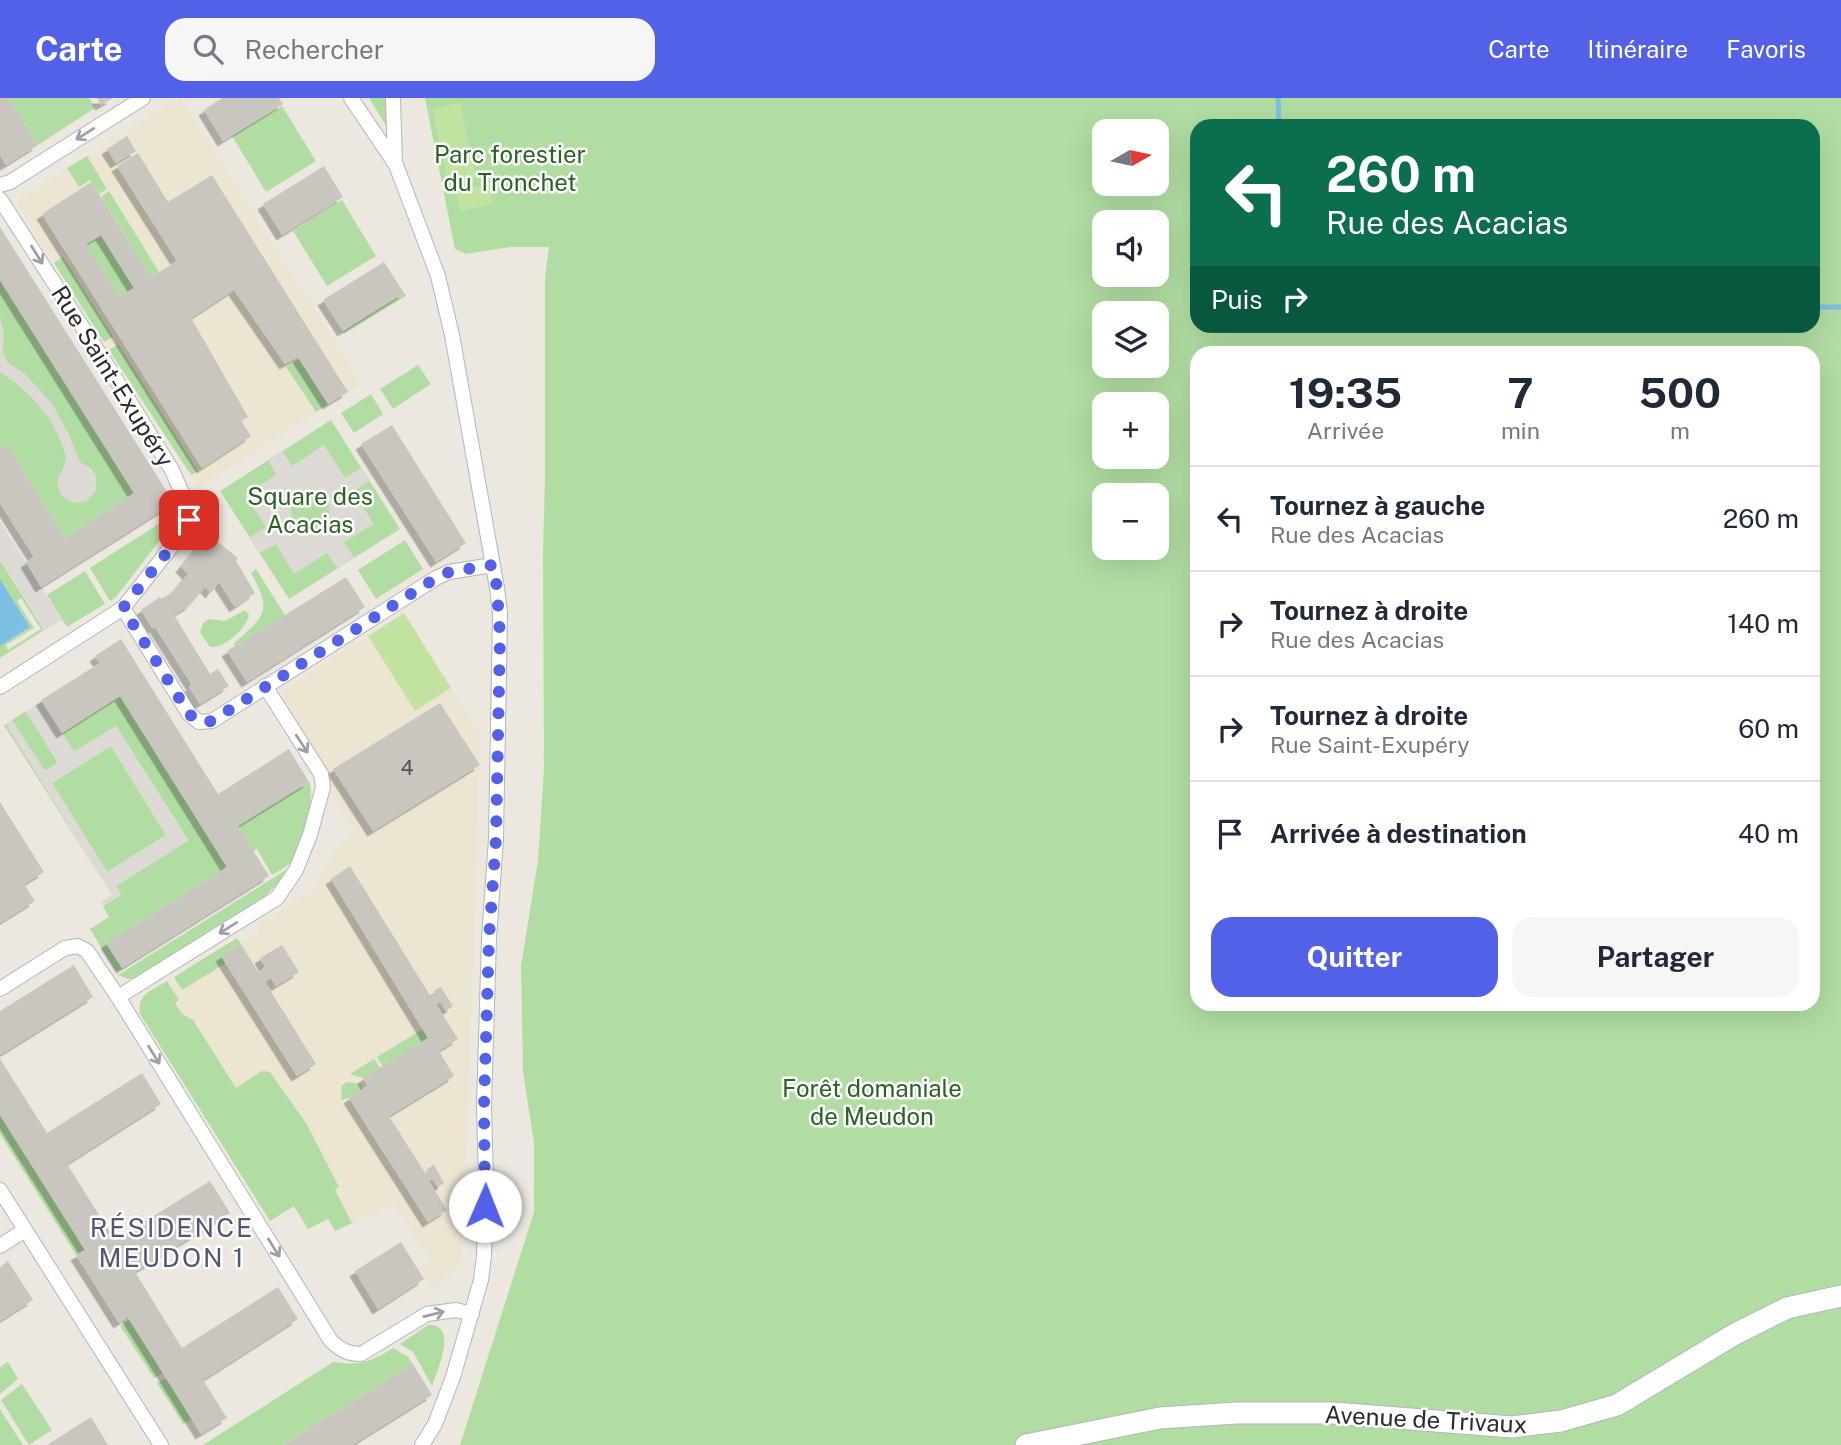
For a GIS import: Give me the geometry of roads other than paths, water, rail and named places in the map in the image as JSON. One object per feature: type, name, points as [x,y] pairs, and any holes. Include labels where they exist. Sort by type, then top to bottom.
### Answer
[{"type":"main road","name":"Avenue de Trivaux","points":[[1026,1445],[1160,1418],[1236,1413],[1334,1413],[1512,1427],[1545,1424],[1617,1405],[1735,1334],[1787,1308],[1841,1296]]},
{"type":"street","points":[[0,185],[9,182],[143,98]]},
{"type":"street","points":[[351,98],[396,165],[438,276],[446,305],[497,588],[500,636],[496,839],[489,938],[484,1106],[484,1256],[481,1280],[453,1377],[439,1416],[422,1445]]},
{"type":"street","points":[[393,98],[396,165]]},
{"type":"street","name":"Rue Saint-Exupéry","points":[[0,199],[172,470],[190,514],[187,527],[123,608],[0,687]]},
{"type":"street","points":[[123,608],[189,714],[199,722],[212,721],[436,578],[449,572],[493,565]]},
{"type":"street","points":[[118,997],[277,898],[296,870],[320,799],[323,787],[321,774],[265,686]]},
{"type":"street","points":[[0,989],[65,948],[78,946],[87,951],[331,1341],[344,1352],[361,1354],[427,1314],[456,1310],[472,1314]]},
{"type":"street","points":[[0,1190],[158,1441],[142,1445]]},
{"type":"street","points":[[0,1246],[25,1230]]},
{"type":"water","points":[[0,579],[30,627],[0,646]]},
{"type":"waterway","points":[[1278,98],[1279,119]]},
{"type":"waterway","points":[[1820,307],[1841,307]]},
{"type":"district","name":"RÉSIDENCE MEUDON 1","points":[[172,1242]]},
{"type":"park label","name":"Parc forestier du Tronchet","points":[[510,168]]},
{"type":"park label","name":"Square des Acacias","points":[[310,510]]},
{"type":"park label","name":"Forêt domaniale de Meudon","points":[[872,1102]]}]
